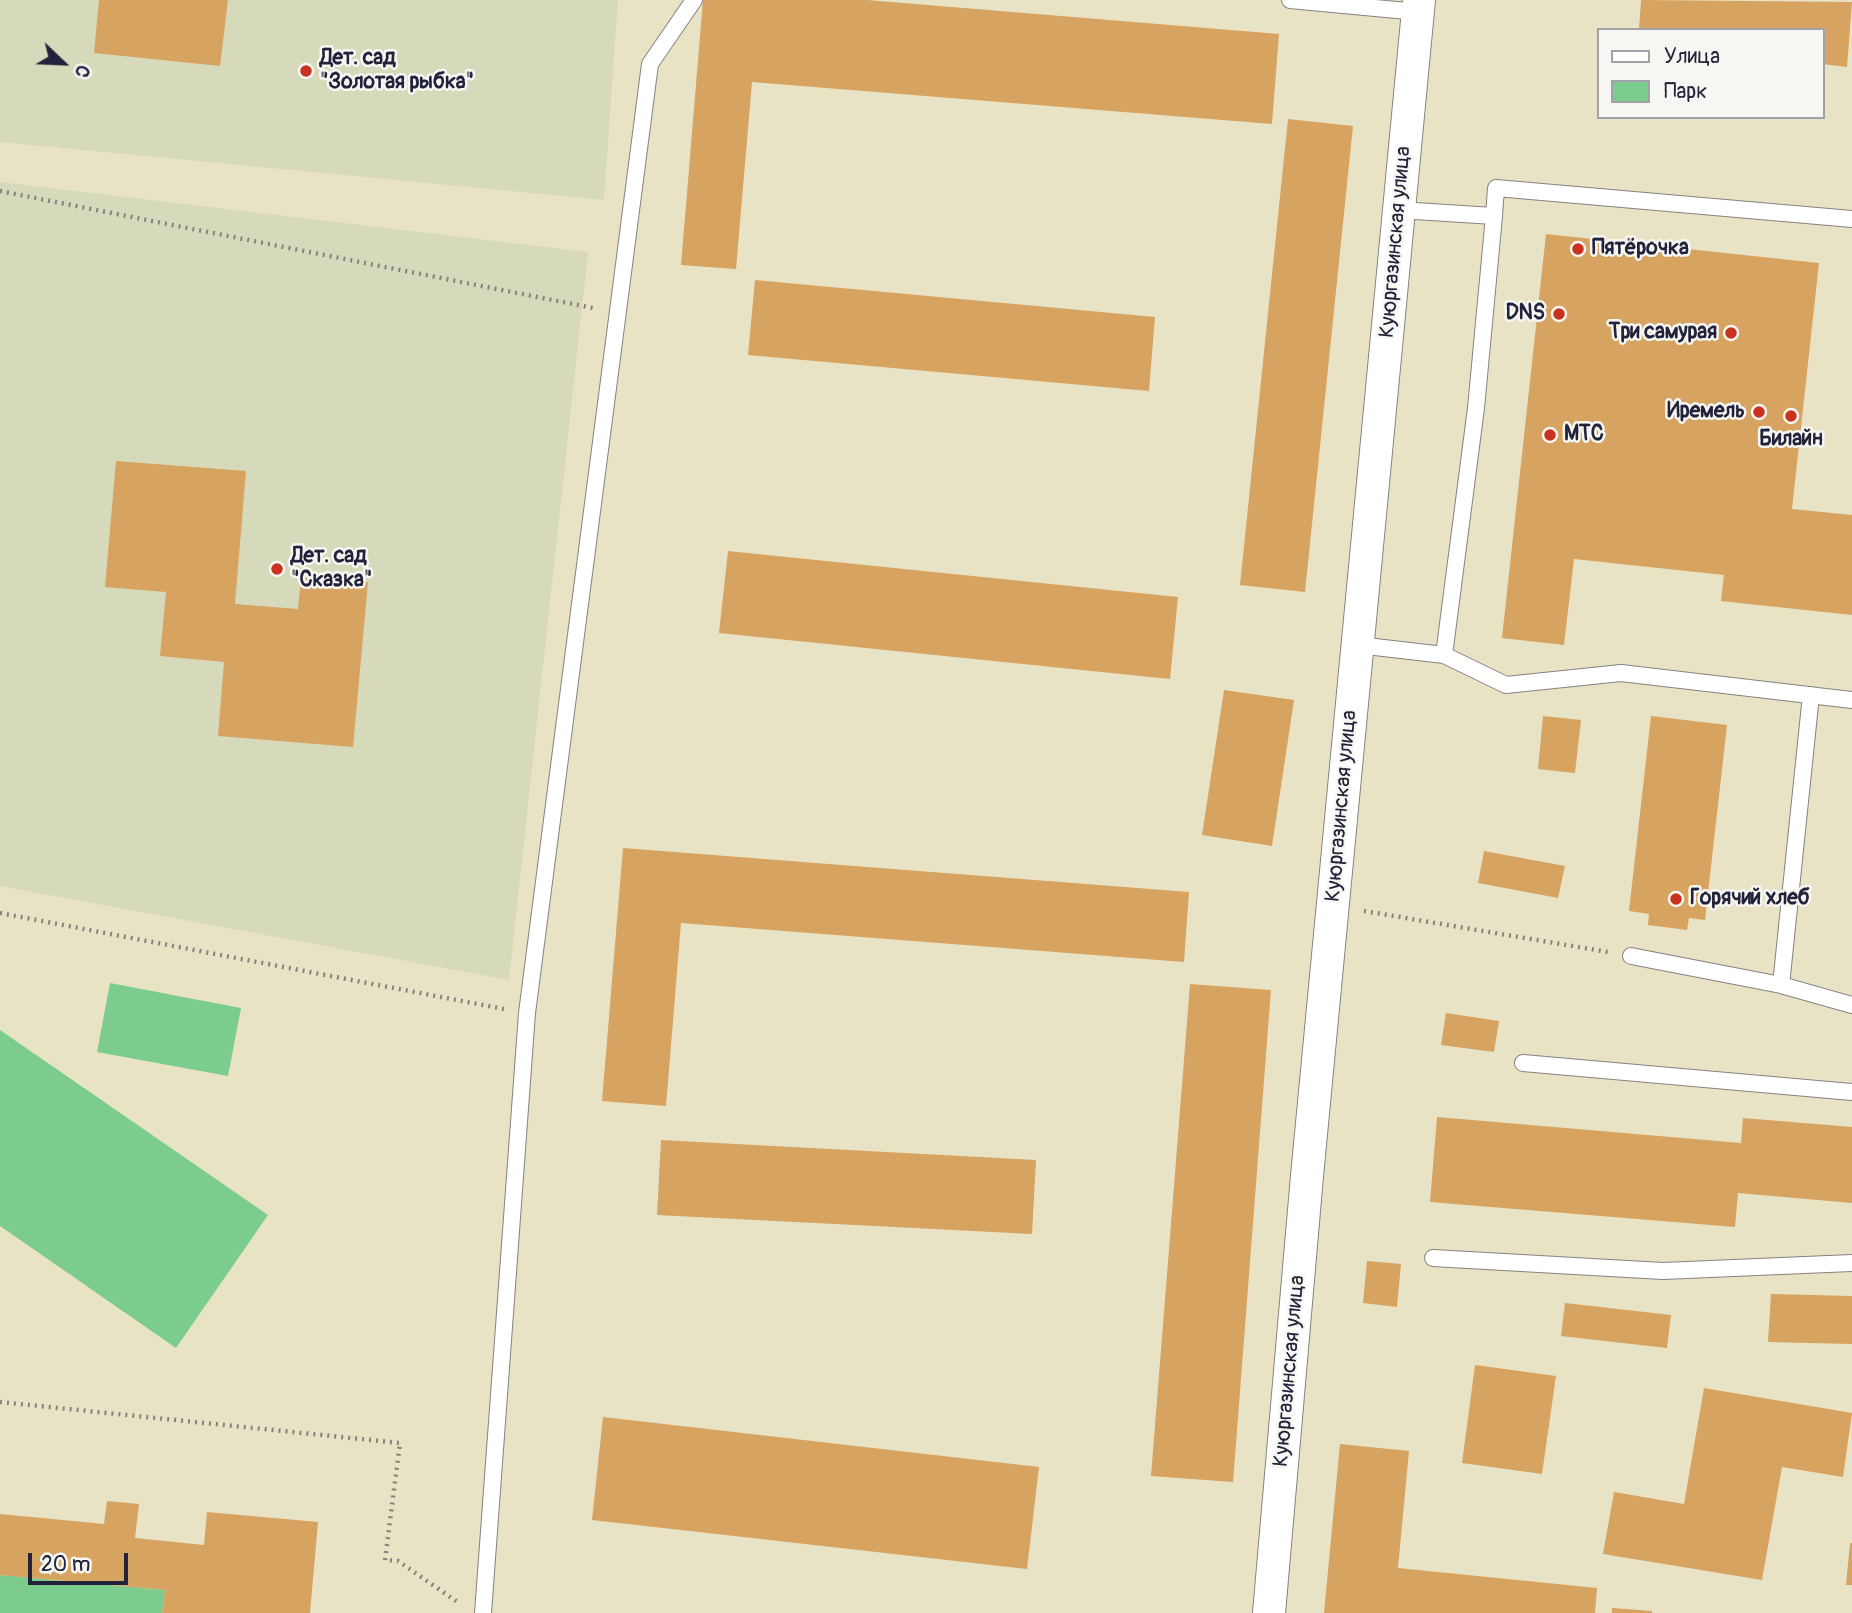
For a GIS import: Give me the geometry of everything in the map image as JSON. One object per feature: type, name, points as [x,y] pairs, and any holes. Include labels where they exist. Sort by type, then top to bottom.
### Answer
[{"type":"street","name":"Куюргазинская улица","points":[[1269,1613],[1419,6]]},
{"type":"lane","points":[[483,1613],[527,1013],[650,64],[694,0]]},
{"type":"lane","points":[[1290,0],[1419,6]]},
{"type":"lane","points":[[1444,655],[1476,408],[1496,188],[1852,219]]},
{"type":"lane","points":[[1399,210],[1494,216]]},
{"type":"lane","points":[[1358,645],[1444,655],[1506,685],[1622,673],[1852,700]]},
{"type":"lane","points":[[1781,985],[1811,695]]},
{"type":"lane","points":[[1631,956],[1781,985],[1852,1005]]},
{"type":"lane","points":[[1523,1063],[1852,1092]]},
{"type":"lane","points":[[1433,1258],[1663,1271],[1852,1263]]},
{"type":"path","points":[[0,191],[618,313]]},
{"type":"path","points":[[1333,906],[1631,956]]},
{"type":"path","points":[[0,913],[527,1013]]},
{"type":"path","points":[[0,1402],[400,1443],[385,1560],[398,1560],[462,1605]]},
{"type":"shaded area","name":"Дет. сад \"Золотая рыбка\"","points":[[0,0],[618,0],[604,200],[0,142]]},
{"type":"shaded area","name":"Дет. сад \"Сказка\"","points":[[0,182],[588,252],[509,980],[0,886]]},
{"type":"green space","points":[[110,983],[241,1008],[228,1076],[97,1052]]},
{"type":"green space","points":[[0,1030],[268,1215],[176,1348],[0,1226]]},
{"type":"green space","points":[[0,1575],[165,1590],[162,1613],[0,1613]]},
{"type":"building","points":[[99,0],[228,0],[220,66],[94,53]]},
{"type":"building","points":[[703,0],[867,0],[1279,34],[1272,124],[752,82],[736,269],[681,265]]},
{"type":"building","points":[[1641,0],[1852,2],[1847,67],[1824,64],[1824,28],[1639,28]]},
{"type":"building","points":[[1288,119],[1353,126],[1305,592],[1240,585]]},
{"type":"building","points":[[1546,234],[1819,263],[1792,509],[1852,515],[1852,615],[1721,601],[1724,575],[1574,559],[1564,645],[1502,638]]},
{"type":"building","points":[[755,280],[1155,317],[1149,391],[748,355]]},
{"type":"building","name":"Дет. сад \"Сказка\"","points":[[116,461],[246,471],[235,604],[298,609],[301,577],[368,582],[353,747],[218,736],[224,662],[160,656],[166,592],[105,587]]},
{"type":"building","points":[[728,551],[1178,597],[1170,679],[719,633]]},
{"type":"building","points":[[1224,690],[1294,700],[1272,846],[1202,835]]},
{"type":"building","points":[[1543,716],[1581,720],[1575,773],[1538,769]]},
{"type":"building","points":[[1651,716],[1727,725],[1705,920],[1689,918],[1687,930],[1648,925],[1649,914],[1629,911]]},
{"type":"building","points":[[623,848],[1189,892],[1184,962],[681,923],[666,1106],[602,1101]]},
{"type":"building","points":[[1484,851],[1565,866],[1558,898],[1478,883]]},
{"type":"building","points":[[1190,984],[1271,990],[1233,1482],[1151,1476]]},
{"type":"building","points":[[1446,1013],[1499,1021],[1494,1052],[1441,1045]]},
{"type":"building","points":[[1437,1117],[1741,1143],[1743,1118],[1852,1127],[1852,1203],[1738,1193],[1735,1227],[1430,1202]]},
{"type":"building","points":[[661,1140],[1036,1160],[1032,1234],[657,1215]]},
{"type":"building","points":[[1367,1261],[1401,1264],[1397,1307],[1363,1303]]},
{"type":"building","points":[[1771,1294],[1852,1296],[1852,1344],[1768,1342]]},
{"type":"building","points":[[1565,1303],[1671,1315],[1667,1348],[1561,1336]]},
{"type":"building","points":[[1475,1365],[1556,1376],[1542,1474],[1462,1463]]},
{"type":"building","points":[[1704,1388],[1852,1413],[1843,1477],[1782,1467],[1762,1580],[1603,1554],[1614,1492],[1684,1504]]},
{"type":"building","points":[[603,1417],[1039,1467],[1027,1569],[592,1520]]},
{"type":"building","points":[[1340,1444],[1409,1451],[1398,1568],[1597,1588],[1595,1613],[1324,1613]]},
{"type":"building","points":[[107,1501],[139,1504],[135,1538],[204,1545],[207,1512],[318,1522],[310,1613],[162,1613],[165,1590],[0,1575],[0,1514],[104,1524]]},
{"type":"building","points":[[1850,1543],[1852,1585],[1846,1585]]},
{"type":"building","points":[[1612,1608],[1652,1611],[1652,1613],[1612,1613]]},
{"type":"place","name":"Дет. сад \"Золотая рыбка\"","points":[[306,71]]},
{"type":"place","name":"Пятёрочка","points":[[1578,249]]},
{"type":"place","name":"DNS","points":[[1559,314]]},
{"type":"place","name":"Три самурая","points":[[1731,333]]},
{"type":"place","name":"Иремель","points":[[1759,412]]},
{"type":"place","name":"Билайн","points":[[1791,416]]},
{"type":"place","name":"МТС","points":[[1550,435]]},
{"type":"place","name":"Дет. сад \"Сказка\"","points":[[277,569]]},
{"type":"place","name":"Горячий хлеб","points":[[1676,899]]}]
